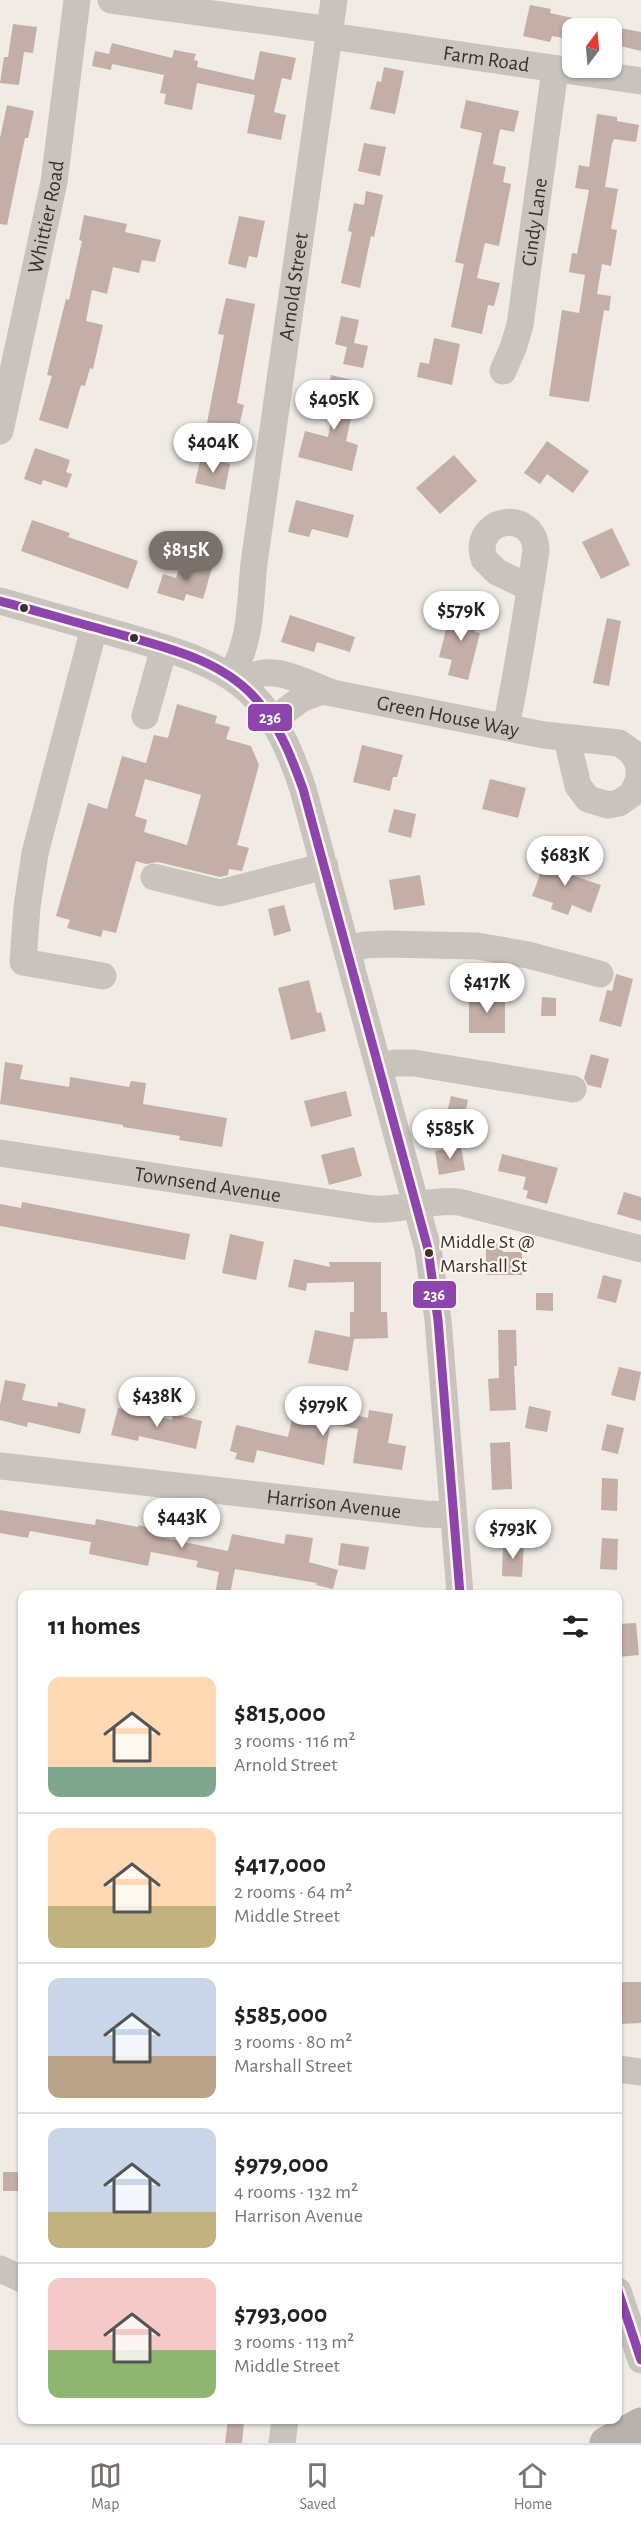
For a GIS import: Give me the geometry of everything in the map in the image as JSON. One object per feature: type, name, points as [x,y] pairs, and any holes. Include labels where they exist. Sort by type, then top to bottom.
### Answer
[{"type":"main road","points":[[606,2443],[641,2424]]},
{"type":"street","name":"Whittier Road","points":[[0,431],[54,182],[77,0]]},
{"type":"street","name":"Farm Road","points":[[111,0],[555,70],[641,81]]},
{"type":"street","name":"Arnold Street","points":[[236,680],[248,629],[258,541],[334,0]]},
{"type":"street","name":"Cindy Lane","points":[[503,371],[520,325],[555,70]]},
{"type":"street","points":[[506,727],[530,588]]},
{"type":"street","points":[[0,600],[199,659],[236,680],[273,720],[292,757],[348,949],[428,1249],[438,1320],[460,1590]]},
{"type":"street","points":[[94,628],[35,853],[27,907],[23,962],[103,976]]},
{"type":"street","points":[[145,716],[164,648]]},
{"type":"street","points":[[236,680],[267,673],[294,677],[330,692]]},
{"type":"street","points":[[273,720],[308,695],[330,692]]},
{"type":"street","name":"Green House Way","points":[[330,692],[567,739]]},
{"type":"street","points":[[154,877],[220,893],[325,866]]},
{"type":"street","points":[[348,949],[364,945],[386,944],[477,946],[528,955],[600,974]]},
{"type":"street","points":[[379,1067],[395,1063],[414,1063],[573,1089]]},
{"type":"street","name":"Townsend Avenue","points":[[0,1153],[372,1209],[392,1210],[437,1201],[459,1202],[641,1249]]},
{"type":"street","name":"Harrison Avenue","points":[[0,1466],[425,1514],[453,1515]]},
{"type":"street","points":[[622,2070],[641,2072]]},
{"type":"street","points":[[0,2269],[18,2277]]},
{"type":"street","points":[[622,2303],[641,2360]]},
{"type":"street","points":[[282,2443],[284,2424]]},
{"type":"building","points":[[530,5],[551,9],[550,13],[573,18],[562,18],[562,38],[552,36],[550,42],[523,36]]},
{"type":"building","points":[[13,24],[37,27],[33,53],[24,52],[19,85],[0,83],[4,57],[8,57]]},
{"type":"building","points":[[622,28],[641,32],[641,51],[622,46]]},
{"type":"building","points":[[112,43],[172,58],[174,50],[196,54],[194,60],[198,61],[197,67],[254,80],[260,51],[296,58],[291,80],[282,78],[274,112],[286,115],[281,140],[247,133],[255,95],[197,83],[192,110],[164,104],[166,94],[160,93],[164,75],[112,64],[111,70],[92,66],[95,51],[109,54]]},
{"type":"building","points":[[384,67],[404,71],[395,114],[370,109],[377,81],[381,82]]},
{"type":"building","points":[[466,100],[519,111],[514,132],[500,129],[493,164],[506,167],[503,182],[511,184],[499,246],[485,243],[477,278],[500,283],[494,306],[488,305],[482,334],[451,327],[464,264],[455,262],[482,133],[460,128]]},
{"type":"building","points":[[7,105],[34,111],[28,138],[25,138],[7,225],[0,224],[0,138]]},
{"type":"building","points":[[597,114],[617,117],[617,121],[639,125],[636,142],[614,139],[612,143],[605,187],[618,189],[611,229],[617,230],[611,266],[602,264],[597,294],[611,296],[609,311],[604,310],[589,402],[549,396],[562,310],[579,313],[585,275],[569,272],[572,253],[577,254],[589,190],[575,188],[579,165],[589,167]]},
{"type":"building","points":[[364,143],[386,147],[380,176],[358,171]]},
{"type":"building","points":[[366,191],[383,195],[374,237],[371,236],[360,288],[341,283],[352,232],[348,231],[354,203],[364,205]]},
{"type":"building","points":[[84,215],[127,224],[125,232],[161,240],[155,262],[142,260],[139,273],[113,267],[107,294],[92,290],[86,321],[103,325],[93,369],[90,368],[85,386],[81,385],[68,429],[39,420],[52,376],[47,375],[66,299],[69,300],[82,241],[79,240]]},
{"type":"building","points":[[239,216],[265,221],[257,258],[249,256],[246,268],[228,264]]},
{"type":"building","points":[[226,298],[255,304],[237,403],[244,405],[237,435],[206,428],[224,335],[218,334]]},
{"type":"building","points":[[341,316],[359,320],[354,343],[368,346],[363,368],[343,364],[347,347],[335,344]]},
{"type":"building","points":[[434,338],[460,344],[452,385],[417,377],[420,362],[429,364]]},
{"type":"building","points":[[331,375],[352,380],[347,401],[354,403],[346,441],[358,445],[352,471],[298,457],[305,431],[328,437],[334,406],[325,404]]},
{"type":"building","points":[[547,441],[589,471],[573,493],[547,474],[540,484],[524,473]]},
{"type":"building","points":[[35,448],[70,460],[66,472],[72,474],[67,488],[43,480],[41,485],[24,479]]},
{"type":"building","points":[[454,455],[477,481],[440,514],[416,488]]},
{"type":"building","points":[[201,457],[230,464],[225,490],[195,483]]},
{"type":"building","points":[[296,500],[354,515],[348,538],[312,529],[309,537],[288,532]]},
{"type":"building","points":[[32,520],[70,533],[68,537],[138,561],[128,589],[21,551]]},
{"type":"building","points":[[612,528],[630,565],[601,579],[582,542]]},
{"type":"building","points":[[182,559],[212,568],[203,599],[186,594],[184,601],[157,593],[163,574],[176,578]]},
{"type":"building","points":[[452,607],[480,615],[475,632],[480,633],[468,680],[448,675],[452,660],[439,657]]},
{"type":"building","points":[[290,615],[355,637],[350,652],[317,642],[314,652],[281,642]]},
{"type":"building","points":[[607,618],[621,621],[609,686],[593,683]]},
{"type":"building","points":[[177,704],[217,716],[215,723],[230,727],[226,739],[251,746],[259,765],[237,845],[249,848],[242,871],[229,869],[228,875],[220,877],[158,862],[146,864],[136,861],[116,933],[103,930],[101,937],[67,928],[70,920],[56,916],[88,803],[107,809],[122,756],[146,763],[154,735],[168,738]],"holes":[[[145,779],[201,795],[187,845],[144,832],[147,820],[135,816]]]},
{"type":"building","points":[[362,745],[403,755],[397,777],[393,777],[390,791],[353,782]]},
{"type":"building","points":[[490,779],[526,788],[518,818],[482,809]]},
{"type":"building","points":[[394,809],[416,814],[411,838],[388,832]]},
{"type":"building","points":[[548,853],[569,861],[565,873],[601,885],[591,913],[572,905],[568,915],[551,909],[553,903],[532,896]]},
{"type":"building","points":[[420,875],[425,905],[394,910],[389,880]]},
{"type":"building","points":[[284,905],[291,931],[274,936],[268,909]]},
{"type":"building","points":[[616,974],[633,979],[621,1027],[599,1021],[607,990],[612,991]]},
{"type":"building","points":[[309,980],[317,1013],[321,1012],[326,1031],[291,1040],[278,988]]},
{"type":"building","points":[[469,996],[505,996],[505,1033],[469,1033]]},
{"type":"building","points":[[542,997],[556,998],[556,1016],[541,1016]]},
{"type":"building","points":[[591,1054],[609,1059],[601,1088],[588,1085],[584,1078]]},
{"type":"building","points":[[5,1062],[23,1065],[20,1079],[69,1087],[70,1077],[129,1087],[131,1081],[146,1083],[143,1104],[227,1118],[222,1147],[179,1140],[180,1136],[0,1104]]},
{"type":"building","points":[[346,1091],[352,1116],[311,1127],[304,1101]]},
{"type":"building","points":[[451,1096],[468,1100],[461,1130],[444,1125]]},
{"type":"building","points":[[461,1146],[465,1170],[439,1175],[435,1151]]},
{"type":"building","points":[[354,1147],[362,1176],[329,1185],[321,1155]]},
{"type":"building","points":[[502,1154],[558,1168],[547,1204],[526,1198],[528,1191],[523,1189],[526,1177],[498,1171]]},
{"type":"building","points":[[624,1192],[641,1197],[641,1221],[617,1214]]},
{"type":"building","points":[[22,1202],[190,1234],[185,1260],[0,1226],[0,1204],[21,1208]]},
{"type":"building","points":[[230,1234],[264,1242],[256,1280],[222,1273]]},
{"type":"building","points":[[486,1244],[503,1244],[503,1252],[522,1252],[522,1275],[486,1275]]},
{"type":"building","points":[[294,1259],[330,1267],[329,1262],[381,1262],[381,1312],[387,1312],[388,1338],[354,1339],[348,1371],[308,1363],[315,1330],[350,1337],[350,1312],[354,1312],[354,1282],[307,1283],[306,1291],[288,1287]]},
{"type":"building","points":[[603,1275],[622,1280],[616,1303],[597,1298]]},
{"type":"building","points":[[536,1293],[553,1293],[553,1311],[536,1310]]},
{"type":"building","points":[[498,1330],[516,1330],[517,1366],[514,1366],[516,1410],[490,1411],[488,1379],[499,1378]]},
{"type":"building","points":[[619,1367],[641,1372],[635,1401],[611,1395]]},
{"type":"building","points":[[5,1380],[26,1384],[22,1400],[57,1407],[58,1402],[86,1409],[80,1434],[28,1422],[27,1427],[0,1420],[0,1405]]},
{"type":"building","points":[[298,1391],[322,1397],[319,1407],[368,1418],[369,1410],[393,1414],[388,1443],[406,1446],[402,1470],[353,1463],[358,1429],[330,1424],[324,1465],[257,1450],[254,1463],[235,1459],[237,1453],[230,1451],[236,1425],[288,1437]]},
{"type":"building","points":[[529,1406],[551,1411],[547,1432],[525,1428]]},
{"type":"building","points":[[118,1408],[172,1420],[173,1414],[202,1421],[196,1449],[139,1436],[138,1441],[111,1435]]},
{"type":"building","points":[[607,1424],[624,1428],[618,1454],[601,1450]]},
{"type":"building","points":[[510,1442],[512,1489],[492,1490],[490,1443]]},
{"type":"building","points":[[602,1478],[618,1479],[617,1511],[601,1510]]},
{"type":"building","points":[[0,1510],[95,1525],[96,1519],[138,1527],[138,1525],[156,1529],[154,1536],[228,1551],[232,1534],[284,1544],[286,1534],[313,1538],[309,1562],[338,1570],[333,1589],[316,1585],[317,1583],[235,1569],[231,1590],[216,1590],[219,1572],[196,1567],[198,1561],[151,1552],[148,1566],[89,1554],[91,1542],[30,1531],[28,1538],[0,1533]]},
{"type":"building","points":[[602,1538],[618,1539],[617,1570],[600,1569]]},
{"type":"building","points":[[341,1543],[369,1547],[365,1570],[338,1565]]},
{"type":"building","points":[[503,1543],[524,1544],[522,1577],[502,1576]]},
{"type":"building","points":[[636,1623],[639,1655],[622,1657],[622,1624]]},
{"type":"building","points":[[622,1982],[641,1982],[641,2023],[622,2024]]},
{"type":"building","points":[[3,2172],[18,2172],[18,2191],[3,2191]]},
{"type":"building","points":[[227,2424],[244,2424],[242,2443],[225,2443]]},
{"type":"transit line","name":"236","points":[[0,601],[166,647],[208,664],[245,688],[260,704],[285,745],[303,789],[428,1249],[438,1320],[460,1590]]},
{"type":"transit line","name":"236","points":[[622,2303],[641,2360]]},
{"type":"place","name":"Middle St @ Marshall St","points":[[429,1253]]}]
